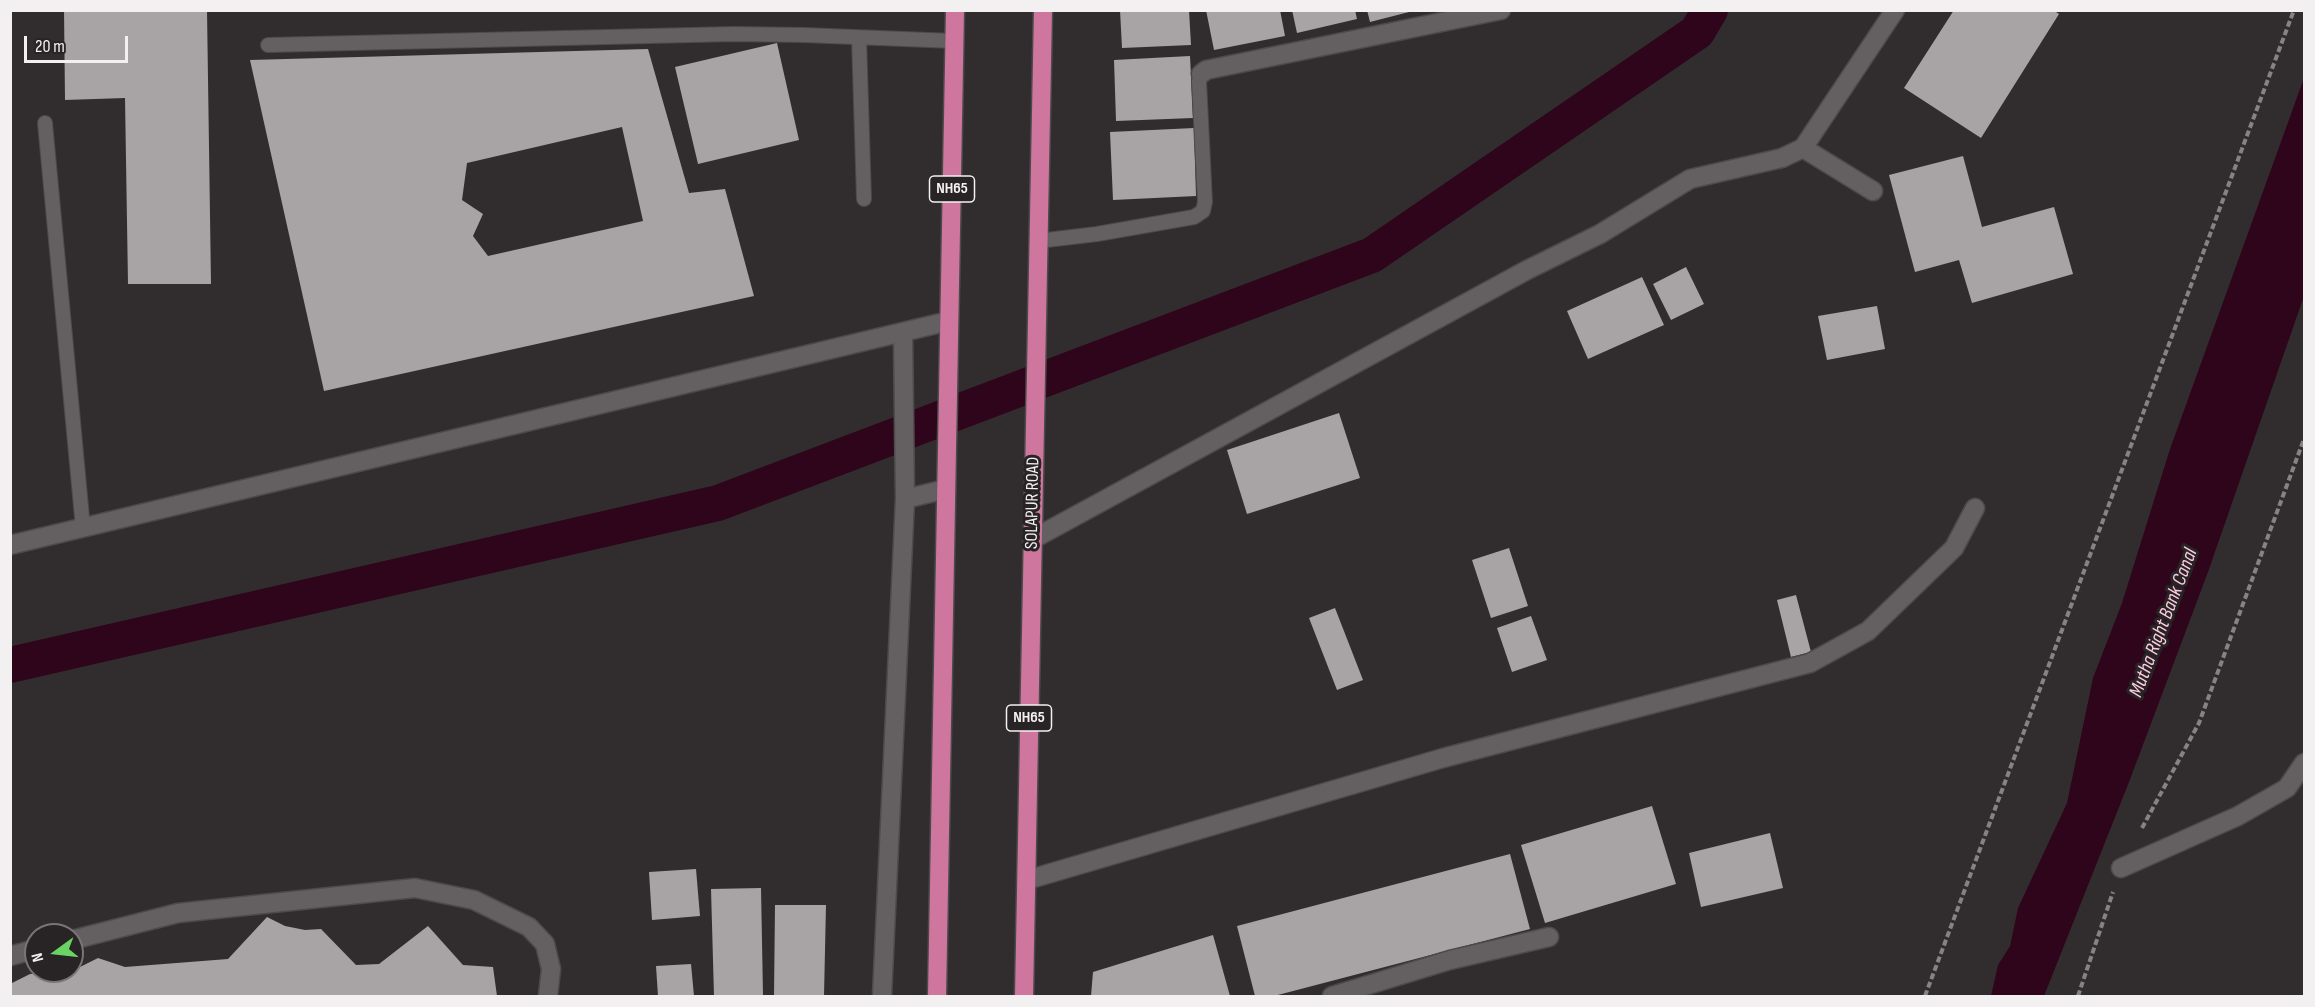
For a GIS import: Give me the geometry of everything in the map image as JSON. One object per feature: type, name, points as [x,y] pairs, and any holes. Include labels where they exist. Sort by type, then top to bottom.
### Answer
[{"type":"highway","name":"NH65","points":[[937,996],[955,10]]},
{"type":"highway","name":"SOLAPUR ROAD","points":[[1024,996],[1042,10]]},
{"type":"street","points":[[1202,74],[1206,70],[1501,10]]},
{"type":"street","points":[[1033,539],[1527,270],[1600,234],[1690,179],[1782,158],[1803,148],[1895,10]]},
{"type":"street","points":[[1803,148],[1873,192]]},
{"type":"street","points":[[10,545],[949,321]]},
{"type":"street","points":[[882,996],[905,499],[903,333]]},
{"type":"street","points":[[905,499],[946,489]]},
{"type":"street","points":[[1026,880],[1443,758],[1810,663],[1868,631],[1954,548],[1975,508]]},
{"type":"street","points":[[2121,868],[2238,816],[2277,794],[2287,788],[2304,763]]},
{"type":"street","points":[[84,937],[178,913],[416,888],[474,900],[529,927],[545,944],[551,969],[548,996]]},
{"type":"street","points":[[1332,996],[1449,960],[1549,937]]},
{"type":"lane","points":[[268,45],[734,34],[954,41]]},
{"type":"lane","points":[[859,38],[864,199]]},
{"type":"lane","points":[[1038,241],[1173,221],[1194,217],[1203,212],[1205,202],[1199,81],[1202,74]]},
{"type":"lane","points":[[45,123],[83,528]]},
{"type":"path","points":[[1925,996],[2294,10]]},
{"type":"path","points":[[2078,996],[2121,868],[2199,723],[2304,439]]},
{"type":"water","name":"Mutha Right Bank Canal","points":[[2304,78],[2304,296],[2208,572],[2129,782],[2044,996],[1991,996],[1998,965],[2010,946],[2018,908],[2067,803],[2093,678],[2122,603],[2170,449]]},
{"type":"building","points":[[64,10],[207,10],[211,284],[128,284],[125,98],[65,100]]},
{"type":"building","points":[[1120,10],[1189,10],[1191,45],[1122,48]]},
{"type":"building","points":[[1206,10],[1280,10],[1285,36],[1214,50]]},
{"type":"building","points":[[1292,10],[1355,10],[1357,19],[1297,33]]},
{"type":"building","points":[[1367,10],[1413,10],[1413,11],[1370,22]]},
{"type":"building","points":[[1954,10],[2053,10],[2059,14],[1981,138],[1904,88]]},
{"type":"building","points":[[777,43],[799,140],[698,164],[675,67]]},
{"type":"building","points":[[648,49],[689,193],[725,189],[754,296],[324,391],[250,60]],"holes":[[[622,127],[643,221],[488,256],[473,236],[483,214],[462,200],[467,163]]]},
{"type":"building","points":[[1190,56],[1193,118],[1116,121],[1114,60]]},
{"type":"building","points":[[1194,128],[1196,196],[1113,200],[1110,132]]},
{"type":"building","points":[[1963,156],[1982,227],[2054,207],[2073,274],[1972,303],[1959,260],[1915,272],[1889,175]]},
{"type":"building","points":[[1686,267],[1704,304],[1671,320],[1653,284]]},
{"type":"building","points":[[1642,277],[1664,325],[1588,359],[1567,311]]},
{"type":"building","points":[[1877,306],[1885,349],[1827,360],[1818,316]]},
{"type":"building","points":[[1339,413],[1360,478],[1247,514],[1227,450]]},
{"type":"building","points":[[1509,548],[1528,606],[1491,618],[1472,560]]},
{"type":"building","points":[[1796,595],[1811,652],[1791,657],[1777,600]]},
{"type":"building","points":[[1335,608],[1363,680],[1337,690],[1309,618]]},
{"type":"building","points":[[1531,616],[1547,660],[1512,672],[1497,628]]},
{"type":"building","points":[[1652,806],[1676,884],[1545,923],[1521,845]]},
{"type":"building","points":[[1770,833],[1783,888],[1701,907],[1689,853]]},
{"type":"building","points":[[1510,854],[1530,929],[1274,996],[1255,996],[1237,926]]},
{"type":"building","points":[[696,869],[700,916],[652,920],[649,872]]},
{"type":"building","points":[[761,888],[763,995],[714,996],[711,889]]},
{"type":"building","points":[[775,905],[826,905],[824,996],[774,996]]},
{"type":"building","points":[[267,917],[285,926],[305,930],[321,929],[356,965],[379,964],[428,926],[463,965],[493,967],[497,996],[10,996],[10,984],[24,977],[24,983],[84,983],[84,965],[98,958],[125,967],[228,959]]},
{"type":"building","points":[[1213,935],[1230,996],[1091,996],[1093,972]]},
{"type":"building","points":[[691,964],[694,996],[658,996],[656,966]]},
{"type":"waterway","points":[[10,665],[718,503],[1372,255],[1697,32],[1710,10]]}]
